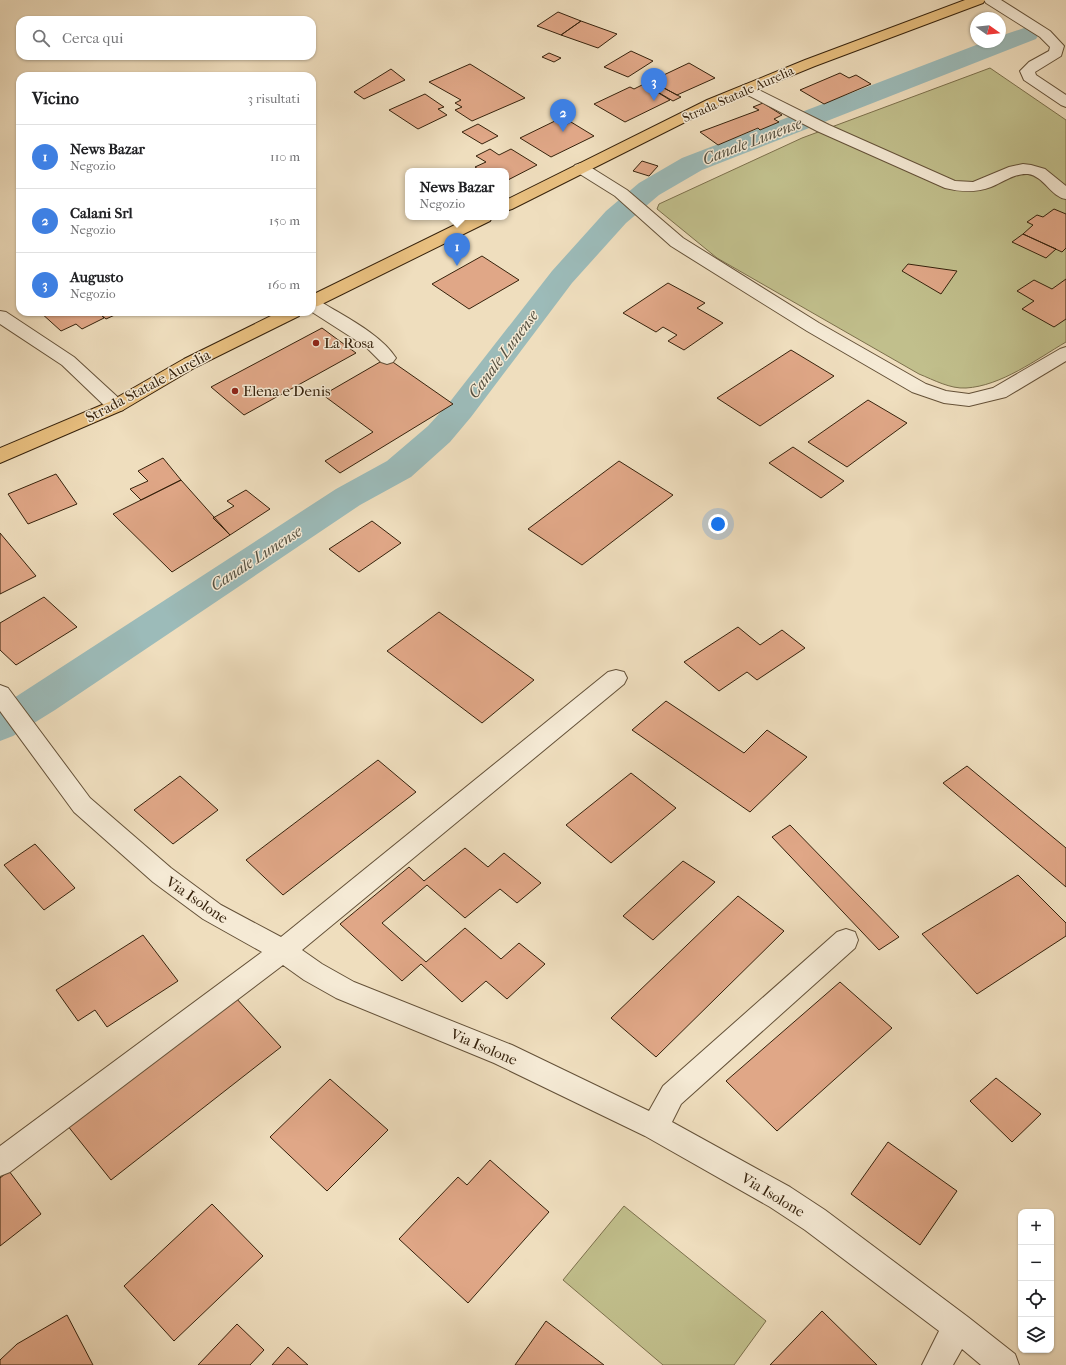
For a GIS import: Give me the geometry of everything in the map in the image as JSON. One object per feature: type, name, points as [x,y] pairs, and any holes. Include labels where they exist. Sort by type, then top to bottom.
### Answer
[{"type":"main road","name":"Strada Statale Aurelia","points":[[509,204],[712,103],[959,3],[978,0]]},
{"type":"main road","points":[[316,301],[478,220]]},
{"type":"main road","name":"Strada Statale Aurelia","points":[[0,456],[116,406],[190,363],[285,316]]},
{"type":"street","points":[[991,0],[1045,34],[1057,46],[1056,53],[1051,57],[1033,65],[1027,71],[1029,77],[1066,102]]},
{"type":"street","points":[[747,89],[823,128],[951,185],[967,188],[978,186],[1017,170],[1028,170],[1039,173],[1065,194]]},
{"type":"street","points":[[581,168],[620,193],[677,242],[813,327],[919,388],[944,397],[969,400],[999,393],[1066,353]]},
{"type":"street","points":[[316,306],[371,342],[387,358]]},
{"type":"street","points":[[0,316],[68,361],[116,406]]},
{"type":"street","points":[[0,1162],[283,951],[616,678]]},
{"type":"street","name":"Via Isolone","points":[[0,694],[82,805],[162,875],[212,912],[283,951],[313,972],[345,990],[503,1054],[655,1127],[780,1197],[815,1220],[958,1327],[1004,1365]]},
{"type":"street","points":[[655,1127],[672,1095],[846,940]]},
{"type":"street","points":[[937,1365],[958,1327]]},
{"type":"shaded area","points":[[990,68],[1066,120],[1066,342],[1018,371],[1005,377],[979,386],[960,388],[942,384],[919,374],[717,258],[657,209],[659,204],[802,138]]},
{"type":"shaded area","points":[[624,1206],[766,1321],[734,1365],[663,1365],[563,1280]]},
{"type":"building","points":[[558,12],[581,21],[561,35],[537,26]]},
{"type":"building","points":[[581,21],[617,34],[598,48],[561,35]]},
{"type":"building","points":[[631,51],[653,61],[628,77],[604,67]]},
{"type":"building","points":[[549,53],[561,58],[554,62],[542,57]]},
{"type":"building","points":[[689,63],[715,78],[677,95],[651,81]]},
{"type":"building","points":[[470,64],[525,98],[472,121],[455,110],[462,107],[455,103],[461,100],[429,82]]},
{"type":"building","points":[[391,69],[405,80],[364,99],[354,92]]},
{"type":"building","points":[[840,73],[849,78],[856,75],[871,84],[824,104],[800,90]]},
{"type":"building","points":[[651,81],[681,97],[673,101],[644,84]]},
{"type":"building","points":[[644,84],[670,100],[625,122],[594,104],[630,87],[634,89]]},
{"type":"building","points":[[425,94],[444,107],[438,109],[447,115],[418,129],[389,110]]},
{"type":"building","points":[[763,103],[782,115],[774,119],[779,122],[760,130],[758,128],[718,145],[700,132],[759,110],[753,107]]},
{"type":"building","points":[[557,120],[565,125],[571,122],[594,136],[551,157],[520,138]]},
{"type":"building","points":[[478,124],[498,136],[482,144],[462,132]]},
{"type":"building","points":[[490,149],[499,155],[511,149],[537,165],[509,179],[509,168],[475,167],[486,162],[476,156]]},
{"type":"building","points":[[642,161],[658,166],[649,176],[633,171]]},
{"type":"building","points":[[1054,209],[1066,214],[1066,248],[1062,252],[1023,234],[1033,225],[1027,222],[1037,215],[1043,217]]},
{"type":"building","points":[[1023,234],[1056,249],[1046,258],[1012,242]]},
{"type":"building","points":[[482,256],[519,280],[469,309],[432,284]]},
{"type":"building","points":[[908,264],[957,271],[941,294],[902,271]]},
{"type":"building","points":[[1066,279],[1066,319],[1054,327],[1022,309],[1034,301],[1017,291],[1034,280],[1052,289]]},
{"type":"building","points":[[668,283],[705,303],[697,308],[723,323],[684,350],[668,341],[677,335],[663,327],[656,332],[623,313]]},
{"type":"building","points":[[44,316],[102,316],[104,318],[82,329],[76,324],[61,331]]},
{"type":"building","points":[[102,316],[113,316],[106,319]]},
{"type":"building","points":[[322,328],[356,353],[244,415],[211,387]]},
{"type":"building","points":[[791,350],[834,376],[760,426],[717,398]]},
{"type":"building","points":[[387,358],[453,404],[340,473],[325,461],[373,432],[323,395]]},
{"type":"building","points":[[868,400],[907,423],[847,467],[808,442]]},
{"type":"building","points":[[793,447],[844,481],[821,498],[769,463]]},
{"type":"building","points":[[163,458],[181,480],[141,500],[130,489],[148,481],[138,471]]},
{"type":"building","points":[[619,461],[673,495],[582,565],[528,529]]},
{"type":"building","points":[[56,474],[77,504],[28,524],[8,494]]},
{"type":"building","points":[[181,480],[230,535],[172,572],[113,514]]},
{"type":"building","points":[[246,490],[270,509],[230,535],[213,518],[234,506],[227,501]]},
{"type":"building","points":[[372,521],[401,543],[359,572],[329,549]]},
{"type":"building","points":[[0,533],[36,576],[0,594]]},
{"type":"building","points":[[44,597],[77,627],[16,665],[0,650],[0,623]]},
{"type":"building","points":[[439,612],[534,680],[482,723],[387,651]]},
{"type":"building","points":[[738,627],[760,645],[782,630],[805,648],[757,680],[747,672],[719,691],[684,662]]},
{"type":"building","points":[[666,701],[744,753],[767,730],[807,757],[750,812],[632,730]]},
{"type":"building","points":[[378,760],[416,792],[283,895],[246,860]]},
{"type":"building","points":[[967,766],[1066,848],[1066,887],[943,783]]},
{"type":"building","points":[[631,773],[676,808],[611,863],[566,825]]},
{"type":"building","points":[[180,776],[218,810],[173,844],[134,810]]},
{"type":"building","points":[[790,825],[899,937],[879,950],[772,837]]},
{"type":"building","points":[[35,844],[75,888],[44,910],[4,865]]},
{"type":"building","points":[[465,848],[488,867],[504,853],[541,883],[517,903],[500,889],[465,918],[427,885],[382,923],[426,962],[465,928],[501,959],[519,943],[545,964],[507,999],[486,981],[462,1002],[421,964],[402,981],[340,924],[409,867],[424,881]]},
{"type":"building","points":[[683,861],[715,882],[653,940],[623,916]]},
{"type":"building","points":[[1018,875],[1066,923],[1066,936],[977,994],[922,934]]},
{"type":"building","points":[[738,896],[784,931],[656,1057],[611,1018]]},
{"type":"building","points":[[143,935],[178,981],[107,1027],[95,1010],[78,1021],[56,990]]},
{"type":"building","points":[[840,982],[892,1028],[777,1131],[726,1081]]},
{"type":"building","points":[[235,997],[281,1047],[111,1180],[67,1125]]},
{"type":"building","points":[[996,1078],[1041,1114],[1012,1142],[970,1101]]},
{"type":"building","points":[[330,1079],[388,1130],[327,1191],[270,1137]]},
{"type":"building","points":[[888,1142],[957,1191],[920,1245],[851,1194]]},
{"type":"building","points":[[490,1160],[549,1212],[468,1303],[399,1239],[458,1177],[467,1185]]},
{"type":"building","points":[[9,1171],[41,1214],[0,1246],[0,1178]]},
{"type":"building","points":[[212,1204],[263,1256],[174,1341],[124,1286]]},
{"type":"building","points":[[822,1311],[877,1365],[770,1365]]},
{"type":"building","points":[[67,1315],[93,1365],[0,1365],[0,1360],[17,1344]]},
{"type":"building","points":[[546,1321],[604,1365],[515,1365]]},
{"type":"building","points":[[237,1324],[264,1350],[250,1365],[198,1365]]},
{"type":"building","points":[[288,1347],[308,1365],[272,1365]]},
{"type":"waterway","name":"Canale Lunense","points":[[0,726],[42,700],[348,497],[399,469],[439,434],[460,410],[562,277],[616,217],[649,189],[692,164],[1027,34]]},
{"type":"place","name":"Augusto","points":[[654,101]]},
{"type":"place","name":"Calani Srl","points":[[563,132]]},
{"type":"place","name":"News Bazar","points":[[457,266]]},
{"type":"place","name":"La Rosa","points":[[316,343]]},
{"type":"place","name":"Elena e Denis","points":[[235,391]]}]
